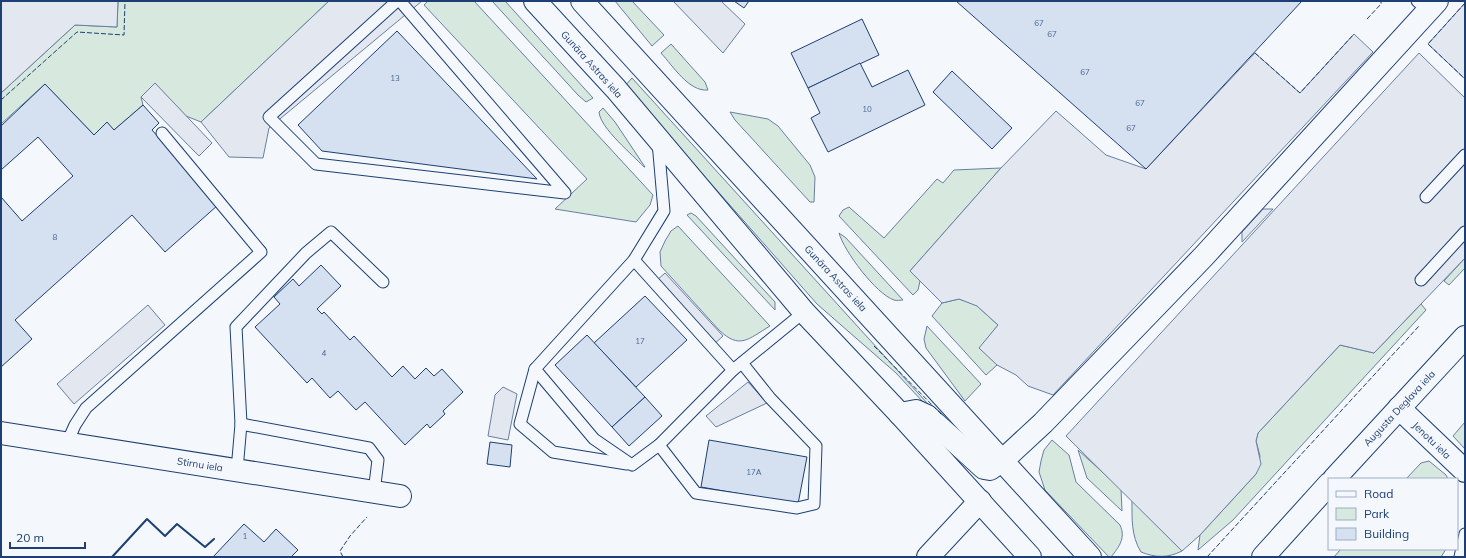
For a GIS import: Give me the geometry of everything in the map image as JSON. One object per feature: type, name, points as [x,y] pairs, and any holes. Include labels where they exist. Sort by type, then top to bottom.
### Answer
[{"type":"main road","name":"Gunāra Astras iela","points":[[535,1],[616,89],[658,142],[804,312],[900,414],[1030,557]]},
{"type":"main road","name":"Gunāra Astras iela","points":[[582,1],[1003,460],[1090,557]]},
{"type":"main road","points":[[900,414],[916,411],[927,416],[984,468],[990,469],[1003,460],[1043,423],[1204,256],[1427,4]]},
{"type":"main road","name":"Augusta Deglava iela","points":[[1335,478],[1465,337]]},
{"type":"main road","name":"Jenotu iela","points":[[1399,408],[1465,471]]},
{"type":"main road","name":"Stirnu iela","points":[[1,433],[400,496]]},
{"type":"main road","points":[[1263,557],[1328,485]]},
{"type":"main road","points":[[928,557],[980,501]]},
{"type":"lane","points":[[399,1],[565,193],[316,164],[269,117],[399,1]]},
{"type":"lane","points":[[67,444],[75,425],[86,408],[261,252],[162,133]]},
{"type":"lane","points":[[658,142],[664,211],[634,260],[535,369],[520,424],[554,452],[632,465],[659,445],[737,367],[804,312]]},
{"type":"lane","points":[[1426,197],[1465,155]]},
{"type":"lane","points":[[237,470],[241,424],[236,327],[306,253],[331,232],[383,282]]},
{"type":"lane","points":[[1421,280],[1465,232]]},
{"type":"lane","points":[[634,260],[737,367],[770,398],[816,446],[814,504],[797,508],[696,492],[659,445]]},
{"type":"lane","points":[[535,369],[594,439],[632,465]]},
{"type":"lane","points":[[241,424],[369,448],[378,460],[374,492]]},
{"type":"lane","points":[[1460,557],[1465,534]]},
{"type":"green space","points":[[118,1],[329,1],[201,122],[186,116],[155,84],[141,97],[143,105],[114,130],[106,123],[94,135],[45,84],[1,124],[1,93],[75,25],[117,27]]},
{"type":"green space","points":[[428,1],[474,1],[653,195],[650,205],[636,222],[555,209],[587,179],[424,5]]},
{"type":"green space","points":[[492,1],[505,1],[593,98],[586,102],[578,95]]},
{"type":"green space","points":[[615,1],[632,1],[664,35],[652,46]]},
{"type":"green space","points":[[671,44],[705,82],[708,90],[701,90],[688,83],[661,53]]},
{"type":"green space","points":[[632,78],[948,426],[936,416],[896,373],[817,304],[625,86]]},
{"type":"green space","points":[[603,108],[615,122],[645,167],[605,126],[599,112]]},
{"type":"green space","points":[[730,112],[768,119],[778,126],[810,165],[815,177],[814,202],[810,202],[735,120]]},
{"type":"green space","points":[[1001,168],[910,271],[920,281],[918,290],[913,295],[839,216],[843,210],[849,207],[884,238],[937,179],[943,183],[954,170]]},
{"type":"green space","points":[[691,213],[696,216],[775,302],[775,310],[687,215]]},
{"type":"green space","points":[[678,226],[770,326],[750,338],[739,341],[733,340],[719,330],[661,266],[660,252],[671,231]]},
{"type":"green space","points":[[839,233],[846,238],[903,300],[895,300],[887,296],[870,281],[854,261]]},
{"type":"green space","points":[[1465,258],[1465,268],[1449,285],[1444,281]]},
{"type":"green space","points":[[959,299],[976,305],[998,325],[980,348],[997,365],[986,375],[932,316],[942,303]]},
{"type":"green space","points":[[1421,304],[1426,310],[1233,520],[1198,550],[1200,535],[1256,474],[1260,456],[1256,441],[1258,433],[1340,345],[1374,353]]},
{"type":"green space","points":[[927,326],[981,384],[965,401],[926,348],[924,339]]},
{"type":"green space","points":[[1465,422],[1465,449],[1453,436]]},
{"type":"green space","points":[[1052,440],[1069,455],[1076,482],[1120,525],[1122,530],[1121,542],[1111,557],[1109,557],[1045,490],[1039,472],[1044,450]]},
{"type":"green space","points":[[1078,450],[1121,489],[1122,511],[1087,478]]},
{"type":"green space","points":[[1429,461],[1448,478],[1407,478],[1421,463]]},
{"type":"green space","points":[[1132,500],[1182,551],[1167,556],[1152,555],[1141,552],[1135,540],[1132,520]]},
{"type":"green space","points":[[1340,550],[1445,550],[1441,557],[1334,557]]},
{"type":"shaded area","points":[[1,1],[118,1],[117,27],[75,25],[1,93]]},
{"type":"shaded area","points":[[329,1],[422,1],[269,128],[263,158],[229,157],[201,122]]},
{"type":"shaded area","points":[[673,1],[721,1],[745,24],[723,53]]},
{"type":"shaded area","points":[[1465,3],[1465,79],[1428,44]]},
{"type":"shaded area","points":[[1354,34],[1373,52],[1053,395],[1028,386],[1016,375],[997,365],[979,348],[998,325],[977,306],[959,299],[942,303],[910,271],[1001,168],[1056,111],[1106,155],[1146,169],[1255,53],[1300,93]]},
{"type":"shaded area","points":[[1419,53],[1465,98],[1465,258],[1374,353],[1340,345],[1258,433],[1256,441],[1261,464],[1256,474],[1200,535],[1182,551],[1066,436]]},
{"type":"shaded area","points":[[155,83],[212,143],[199,156],[141,97]]},
{"type":"shaded area","points":[[1263,209],[1273,209],[1242,242],[1242,232]]},
{"type":"shaded area","points":[[665,273],[723,336],[712,346],[656,281]]},
{"type":"shaded area","points":[[148,305],[165,325],[74,404],[57,384]]},
{"type":"shaded area","points":[[748,382],[767,403],[716,427],[706,416]]},
{"type":"shaded area","points":[[503,387],[517,394],[508,440],[488,436],[495,395]]},
{"type":"building","points":[[734,1],[749,1],[744,8]]},
{"type":"building","points":[[956,1],[1302,1],[1146,169]]},
{"type":"building","points":[[862,19],[879,55],[808,88],[791,53]]},
{"type":"building","points":[[397,31],[537,179],[322,151],[298,125]]},
{"type":"building","points":[[860,63],[872,87],[908,70],[925,105],[828,152],[811,118],[820,113],[808,88]]},
{"type":"building","points":[[952,71],[1012,128],[992,149],[933,92]]},
{"type":"building","points":[[45,84],[94,135],[107,122],[114,130],[143,105],[159,123],[152,130],[218,205],[165,252],[132,215],[15,320],[32,339],[1,367],[1,197],[22,221],[73,176],[38,137],[1,170],[1,126]]},
{"type":"building","points":[[321,265],[341,286],[317,309],[322,314],[324,312],[350,340],[354,336],[392,377],[403,366],[415,379],[426,368],[434,376],[442,369],[463,392],[443,411],[445,414],[430,428],[427,424],[405,445],[365,402],[356,410],[338,391],[330,398],[312,378],[307,383],[255,327],[280,304],[274,297],[293,279],[299,286]]},
{"type":"building","points":[[645,296],[687,340],[636,387],[594,343]]},
{"type":"building","points":[[587,335],[645,397],[612,427],[555,365]]},
{"type":"building","points":[[645,397],[662,416],[629,446],[612,427]]},
{"type":"building","points":[[709,440],[807,457],[798,504],[701,487]]},
{"type":"building","points":[[490,442],[512,445],[510,467],[487,464]]},
{"type":"building","points":[[244,524],[264,542],[276,529],[298,550],[291,557],[213,557]]},
{"type":"fence","points":[[1,100],[77,32],[124,35],[125,1]]},
{"type":"fence","points":[[1367,19],[1381,4],[1381,1]]},
{"type":"fence","points":[[1465,3],[1428,44],[1465,79]]},
{"type":"fence","points":[[1255,53],[1300,93],[1354,34]]},
{"type":"fence","points":[[1207,557],[1419,326]]},
{"type":"fence","points":[[874,346],[943,416]]},
{"type":"fence","points":[[343,557],[340,551],[350,536],[367,517]]},
{"type":"wall","points":[[112,557],[147,519],[165,536],[177,524],[205,547],[214,539]]}]
